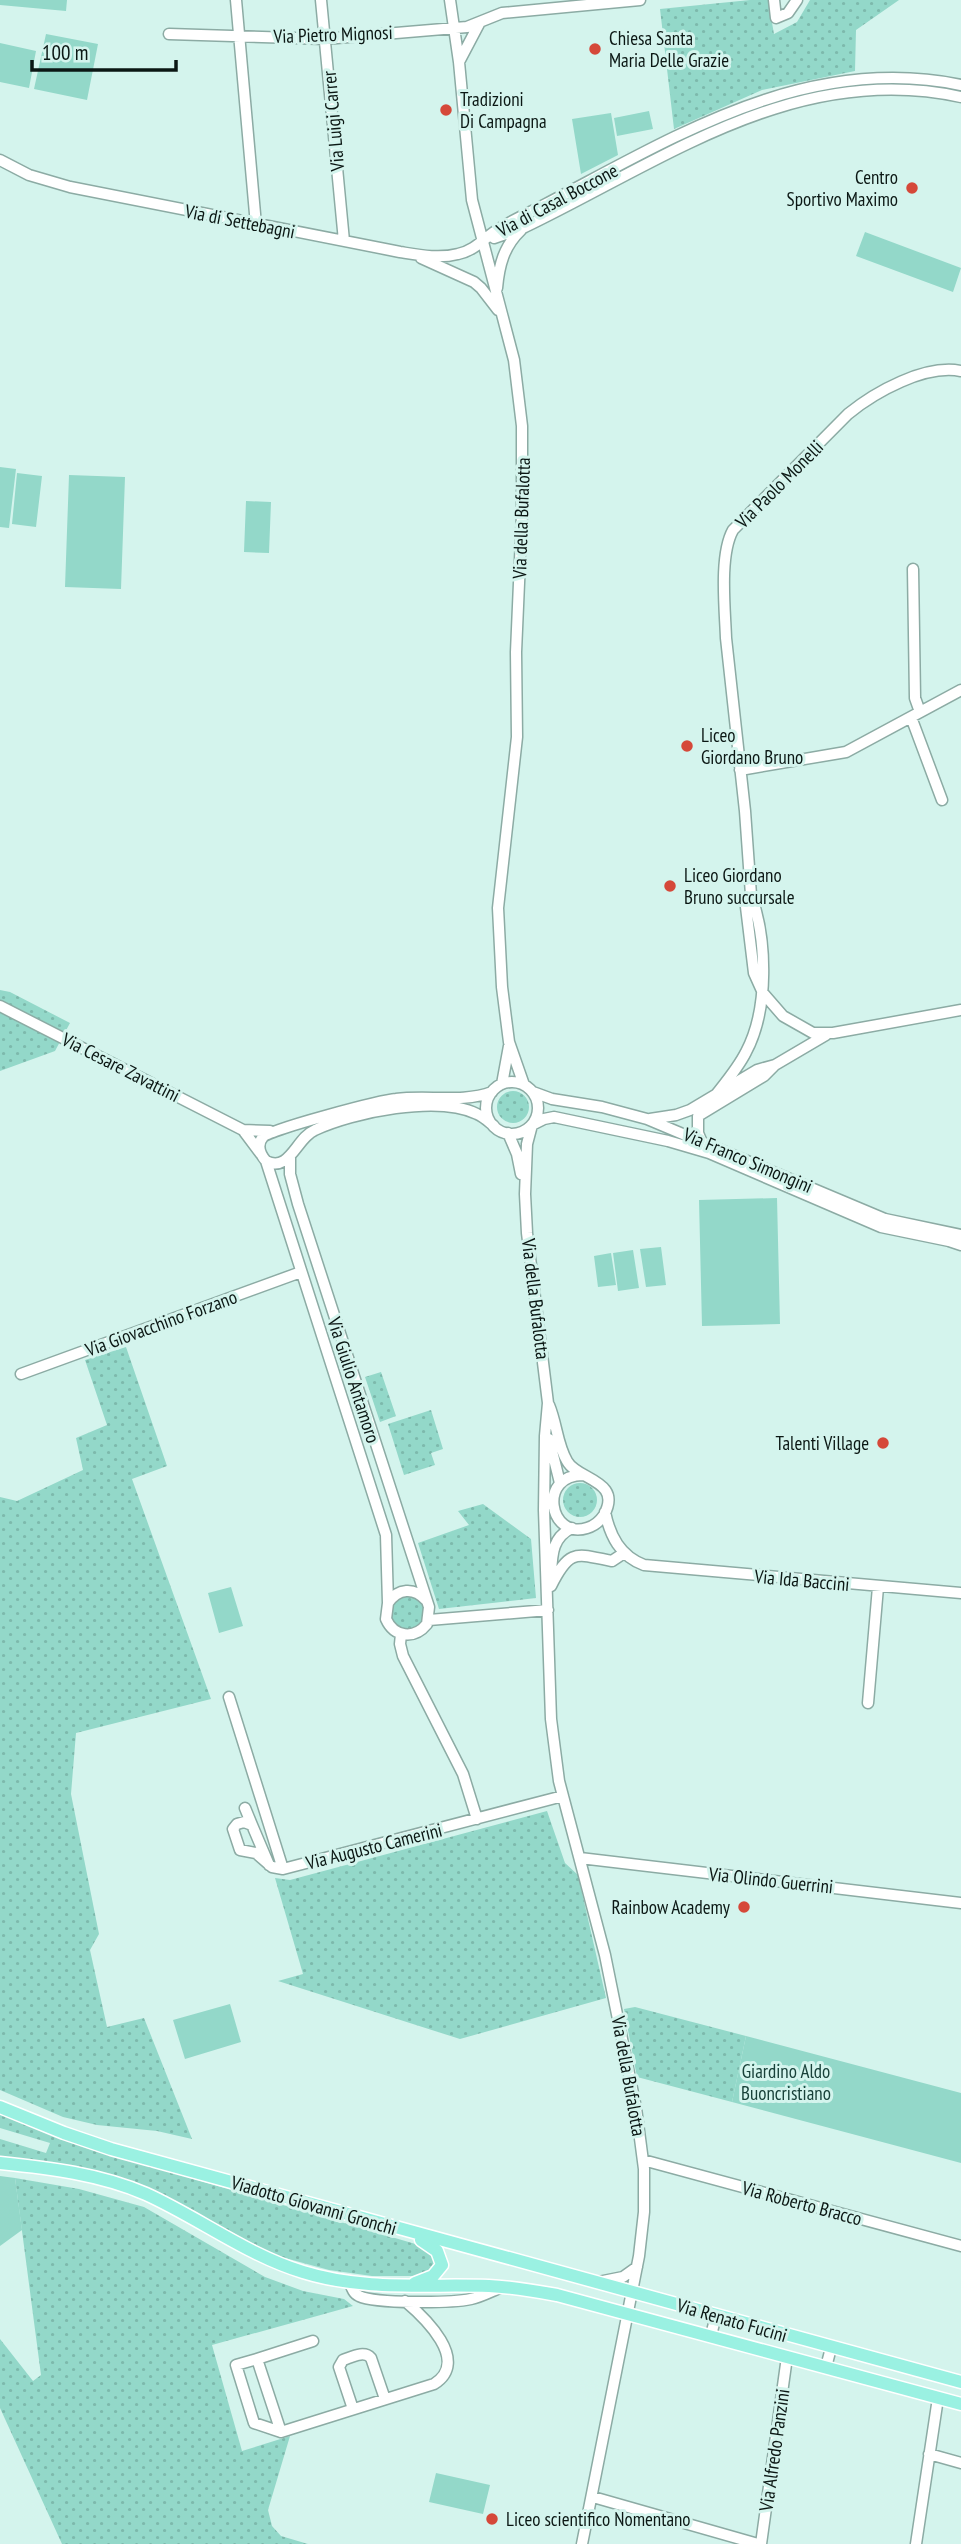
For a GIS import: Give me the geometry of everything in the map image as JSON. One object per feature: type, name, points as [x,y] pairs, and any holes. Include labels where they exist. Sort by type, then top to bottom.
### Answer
[{"type":"main road","name":"Viadotto Giovanni Gronchi","points":[[0,2106],[64,2133],[111,2148],[632,2292]]},
{"type":"main road","points":[[0,2163],[65,2171],[123,2186],[172,2207],[280,2264],[350,2283],[502,2287],[557,2295],[628,2313]]},
{"type":"main road","points":[[378,2223],[428,2244],[437,2250],[443,2262],[439,2272],[428,2279],[387,2286]]},
{"type":"main road","name":"Via Renato Fucini","points":[[632,2292],[961,2382]]},
{"type":"main road","name":"Via Renato Fucini","points":[[628,2313],[961,2404]]},
{"type":"street","points":[[236,0],[256,225]]},
{"type":"street","name":"Via Luigi Carrer","points":[[321,0],[344,242]]},
{"type":"street","name":"Via della Bufalotta","points":[[450,0],[459,62],[472,200],[517,378],[523,447],[516,652],[517,737],[498,908],[502,987],[509,1042],[528,1088]]},
{"type":"street","name":"Via Pietro Mignosi","points":[[169,34],[326,39],[479,24],[502,13],[636,0]]},
{"type":"street","points":[[774,0],[776,18],[788,13],[797,0]]},
{"type":"street","points":[[459,62],[479,24]]},
{"type":"street","name":"Via di Casal Boccone","points":[[482,242],[506,225],[695,127],[761,100],[816,86],[862,80],[912,78],[961,85]]},
{"type":"street","name":"Via di Casal Boccone","points":[[482,242],[525,227],[701,137],[767,109],[815,98],[872,90],[910,89],[961,97]]},
{"type":"street","name":"Via di Settebagni","points":[[0,160],[29,175],[59,185],[412,254],[456,255],[482,242]]},
{"type":"street","points":[[496,294],[498,273],[509,243],[525,227]]},
{"type":"street","points":[[412,254],[474,282],[503,317]]},
{"type":"street","name":"Via Paolo Monelli","points":[[763,993],[726,638],[726,548],[730,534],[848,414],[868,399],[930,372],[945,369],[961,371]]},
{"type":"street","points":[[913,569],[916,715],[942,800]]},
{"type":"street","points":[[740,770],[836,755],[961,690]]},
{"type":"street","points":[[763,993],[774,1008],[790,1021],[813,1033],[827,1034],[961,1010]]},
{"type":"street","points":[[715,1096],[746,1052],[752,1039],[763,993]]},
{"type":"street","name":"Via Cesare Zavattini","points":[[0,1006],[243,1130],[275,1130],[379,1101],[414,1097],[477,1097],[492,1092]]},
{"type":"street","points":[[613,1129],[635,1127],[665,1134],[677,1130],[827,1034]]},
{"type":"street","name":"Via della Bufalotta","points":[[502,1084],[509,1042]]},
{"type":"street","points":[[647,1119],[682,1113],[757,1070],[775,1065]]},
{"type":"street","points":[[291,1155],[293,1144],[290,1138],[275,1130],[260,1141],[263,1158],[280,1164],[291,1155],[299,1143],[314,1130],[383,1110],[427,1107],[462,1109],[478,1114],[494,1126],[508,1133],[521,1132],[532,1125],[538,1108],[528,1088],[513,1082],[502,1084],[492,1092],[487,1110],[494,1126]]},
{"type":"street","name":"Via Franco Simongini","points":[[528,1088],[560,1100],[602,1107],[677,1130],[885,1219],[961,1235]]},
{"type":"street","points":[[600,1126],[602,1107]]},
{"type":"street","points":[[698,1116],[701,1140]]},
{"type":"street","name":"Via Franco Simongini","points":[[532,1125],[550,1117],[600,1126],[709,1153],[881,1227],[961,1245]]},
{"type":"street","name":"Via della Bufalotta","points":[[532,1125],[527,1144],[527,1233],[548,1403],[562,1453],[573,1470],[598,1482],[604,1489],[607,1499],[605,1512]]},
{"type":"street","name":"Via Cesare Zavattini","points":[[243,1130],[263,1158]]},
{"type":"street","name":"Via della Bufalotta","points":[[508,1133],[519,1160],[526,1195]]},
{"type":"street","name":"Via Giulio Antamoro","points":[[291,1155],[290,1174],[298,1204],[430,1611],[429,1620]]},
{"type":"street","name":"Via Giulio Antamoro","points":[[263,1158],[385,1530],[388,1603],[385,1614],[393,1630],[401,1634]]},
{"type":"street","name":"Via Giovacchino Forzano","points":[[20,1374],[301,1272]]},
{"type":"street","name":"Via della Bufalotta","points":[[548,1403],[544,1548],[551,1720],[563,1796],[614,1996],[632,2084],[643,2160],[644,2212],[637,2267],[582,2544]]},
{"type":"street","name":"Via della Bufalotta","points":[[544,1548],[554,1508],[554,1496],[560,1483],[546,1423]]},
{"type":"street","points":[[560,1483],[572,1476],[584,1475]]},
{"type":"street","points":[[554,1508],[562,1522],[572,1528],[582,1529],[593,1525],[605,1512]]},
{"type":"street","points":[[551,1586],[561,1567],[573,1557],[584,1554],[612,1561],[624,1553],[610,1531],[605,1512]]},
{"type":"street","name":"Via della Bufalotta","points":[[548,1611],[554,1546],[560,1535],[572,1528]]},
{"type":"street","name":"Via Ida Baccini","points":[[624,1553],[644,1565],[961,1594]]},
{"type":"street","points":[[868,1703],[878,1587]]},
{"type":"street","points":[[388,1603],[394,1595],[407,1591],[416,1592],[426,1600]]},
{"type":"street","points":[[477,1819],[460,1767],[404,1656],[400,1646],[401,1634],[418,1632],[429,1620],[548,1611]]},
{"type":"street","name":"Via Augusto Camerini","points":[[229,1696],[283,1869],[563,1796]]},
{"type":"street","points":[[245,1808],[269,1865]]},
{"type":"street","points":[[223,1820],[233,1829],[240,1850],[256,1853],[274,1868],[283,1869]]},
{"type":"street","points":[[233,1829],[242,1822],[252,1825]]},
{"type":"street","name":"Via Olindo Guerrini","points":[[580,1858],[961,1903]]},
{"type":"street","name":"Via Roberto Bracco","points":[[643,2160],[961,2246]]},
{"type":"street","points":[[596,2283],[623,2277],[637,2267]]},
{"type":"street","points":[[350,2283],[355,2293],[363,2297],[405,2301],[475,2299],[502,2287]]},
{"type":"street","points":[[313,2341],[236,2365],[254,2423],[281,2432],[434,2384],[442,2378],[447,2362],[441,2340],[405,2301]]},
{"type":"street","points":[[432,2328],[430,2311],[438,2301]]},
{"type":"street","points":[[711,2335],[716,2316]]},
{"type":"street","points":[[826,2367],[831,2348]]},
{"type":"street","points":[[353,2409],[339,2367],[343,2360],[364,2353],[368,2354],[385,2399]]},
{"type":"street","name":"Via Alfredo Panzini","points":[[759,2544],[787,2357]]},
{"type":"street","points":[[257,2359],[281,2432]]},
{"type":"street","points":[[916,2544],[938,2398]]},
{"type":"street","points":[[929,2454],[961,2463]]},
{"type":"street","points":[[593,2497],[759,2544]]},
{"type":"green space","points":[[0,0],[67,0],[66,11],[0,5]]},
{"type":"green space","points":[[768,0],[774,34],[797,22],[810,0],[899,0],[856,30],[855,71],[762,90],[674,129],[660,9]]},
{"type":"green space","points":[[46,34],[98,44],[87,100],[34,89]]},
{"type":"green space","points":[[0,43],[36,51],[29,88],[0,82]]},
{"type":"green space","points":[[649,111],[653,129],[617,136],[614,118]]},
{"type":"green space","points":[[611,113],[618,155],[581,174],[572,119]]},
{"type":"green space","points":[[865,232],[961,268],[953,292],[856,256]]},
{"type":"green space","points":[[0,467],[16,469],[9,528],[0,527]]},
{"type":"green space","points":[[17,473],[42,476],[36,527],[12,524]]},
{"type":"green space","points":[[69,475],[125,477],[121,589],[65,587]]},
{"type":"green space","points":[[246,501],[271,502],[269,553],[244,552]]},
{"type":"green space","points":[[0,990],[10,992],[70,1023],[55,1051],[0,1071]]},
{"type":"green space","points":[[513,1091],[525,1095],[529,1107],[525,1119],[513,1123],[501,1119],[497,1107],[501,1095]]},
{"type":"green space","points":[[777,1198],[780,1324],[702,1326],[699,1200]]},
{"type":"green space","points":[[661,1247],[666,1285],[646,1287],[640,1249]]},
{"type":"green space","points":[[633,1250],[639,1288],[618,1291],[613,1253]]},
{"type":"green space","points":[[611,1253],[616,1285],[598,1287],[594,1256]]},
{"type":"green space","points":[[126,1347],[167,1466],[132,1479],[211,1699],[76,1733],[71,1794],[99,1934],[90,1950],[107,2027],[144,2018],[192,2139],[157,2131],[97,2125],[63,2117],[0,2090],[0,1497],[17,1501],[83,1470],[76,1438],[107,1425],[85,1360]]},
{"type":"green space","points":[[381,1372],[396,1416],[380,1422],[365,1377]]},
{"type":"green space","points":[[431,1410],[443,1449],[431,1453],[435,1465],[404,1475],[388,1424]]},
{"type":"green space","points":[[580,1483],[592,1488],[597,1500],[592,1512],[580,1517],[568,1512],[563,1500],[568,1488]]},
{"type":"green space","points":[[483,1504],[531,1539],[536,1598],[439,1609],[418,1543],[469,1525],[458,1511]]},
{"type":"green space","points":[[231,1587],[243,1626],[219,1633],[208,1593]]},
{"type":"green space","points":[[407,1596],[419,1601],[424,1613],[419,1625],[407,1630],[395,1625],[390,1613],[395,1601]]},
{"type":"green space","points":[[547,1811],[565,1863],[578,1875],[606,1998],[460,2039],[278,1981],[303,1974],[275,1878],[290,1880]]},
{"type":"green space","points":[[230,2004],[241,2042],[185,2059],[173,2020]]},
{"type":"green space","points":[[635,2007],[746,2036],[732,2102],[637,2077],[624,2009]]},
{"type":"green space","name":"Giardino Aldo Buoncristiano","points":[[746,2036],[961,2093],[961,2163],[732,2102]]},
{"type":"green space","points":[[0,2113],[99,2151],[429,2248],[433,2250],[437,2269],[420,2276],[372,2276],[329,2270],[274,2255],[112,2176],[67,2165],[0,2157],[0,2139],[46,2153],[50,2143],[0,2128]]},
{"type":"green space","points":[[0,2176],[15,2178],[22,2230],[0,2246]]},
{"type":"green space","points":[[15,2178],[79,2189],[144,2207],[265,2277],[303,2291],[344,2299],[353,2306],[212,2345],[242,2451],[290,2436],[268,2510],[272,2526],[281,2536],[308,2544],[62,2544],[0,2408],[0,2339],[33,2381],[41,2375]]},
{"type":"green space","points":[[436,2473],[490,2485],[483,2514],[429,2502]]},
{"type":"place","name":"Chiesa Santa Maria Delle Grazie","points":[[595,49]]},
{"type":"place","name":"Tradizioni Di Campagna","points":[[446,110]]},
{"type":"place","name":"Centro Sportivo Maximo","points":[[912,188]]},
{"type":"place","name":"Liceo Giordano Bruno","points":[[687,746]]},
{"type":"place","name":"Liceo Giordano Bruno succursale","points":[[670,886]]},
{"type":"place","name":"Talenti Village","points":[[883,1443]]},
{"type":"place","name":"Rainbow Academy","points":[[744,1907]]},
{"type":"place","name":"Liceo scientifico Nomentano","points":[[492,2519]]}]
